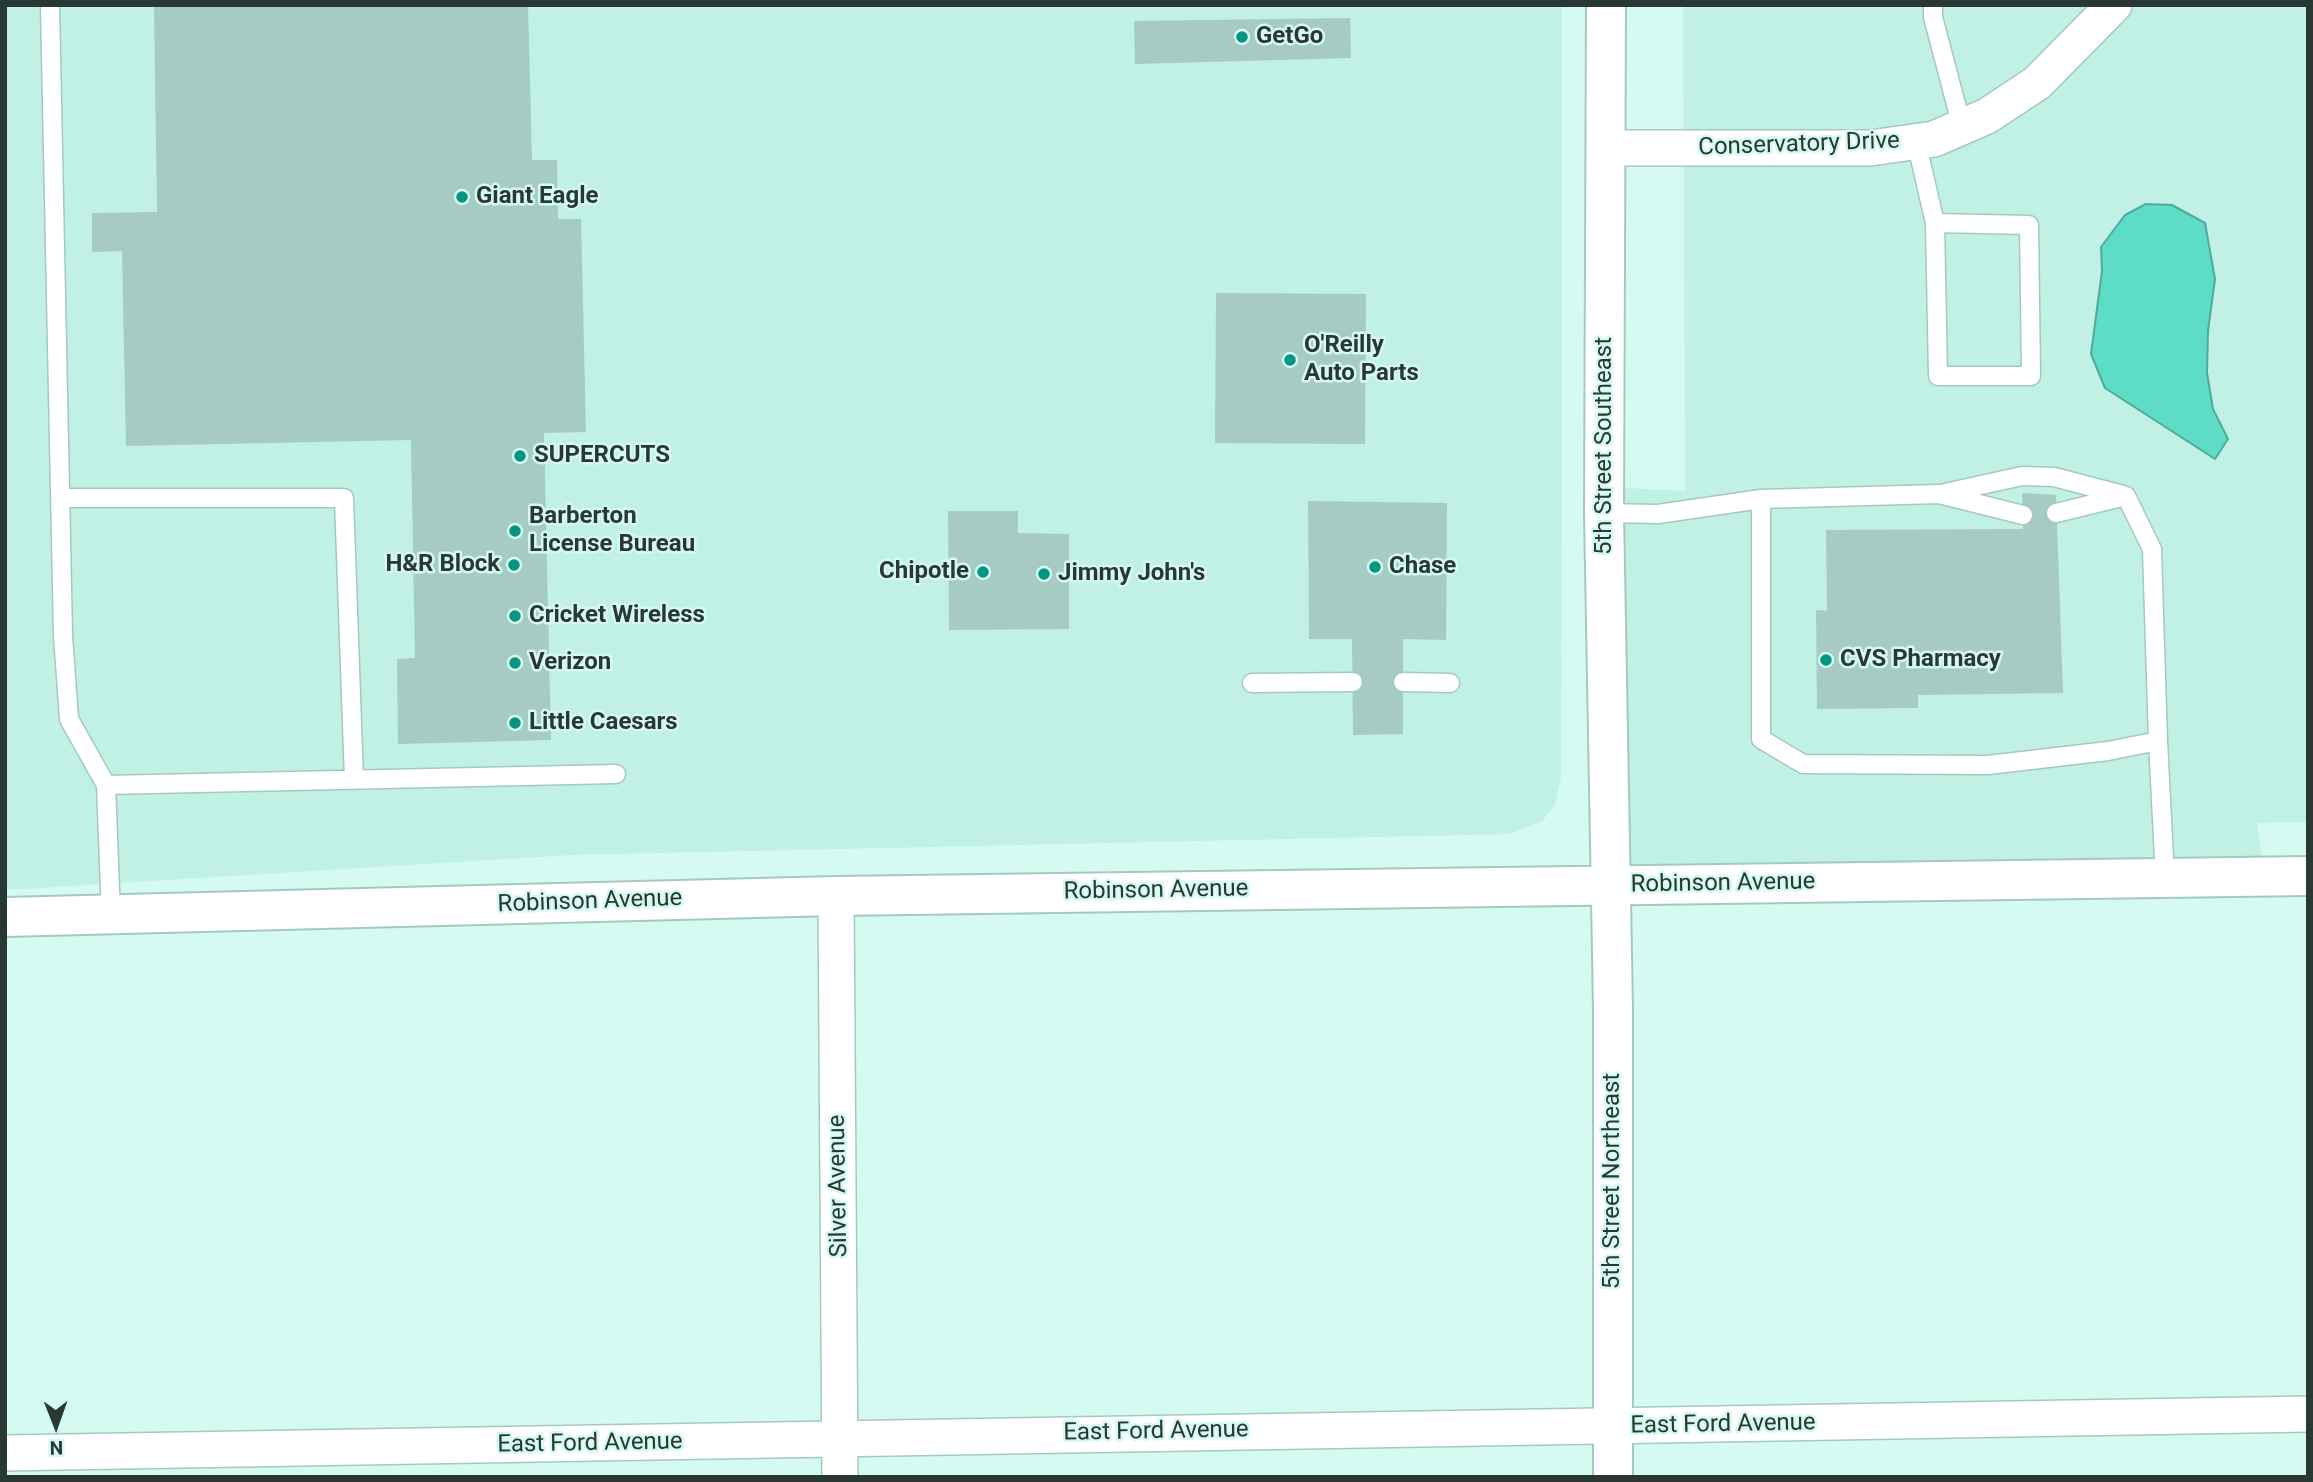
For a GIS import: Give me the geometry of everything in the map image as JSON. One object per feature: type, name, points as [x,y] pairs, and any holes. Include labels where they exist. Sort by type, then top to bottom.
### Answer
[{"type":"main road","name":"5th Street Southeast","points":[[1605,5],[1604,513],[1609,886]]},
{"type":"main road","name":"Robinson Avenue","points":[[5,917],[836,896],[2308,876]]},
{"type":"main road","name":"5th Street Northeast","points":[[1609,886],[1613,1009],[1613,1477]]},
{"type":"street","name":"Conservatory Drive","points":[[1605,148],[1870,148],[1934,139],[1987,116],[2037,83],[2109,7]]},
{"type":"street","name":"Silver Avenue","points":[[836,896],[840,1477]]},
{"type":"street","name":"East Ford Avenue","points":[[5,1454],[2308,1414]]},
{"type":"lane","points":[[50,5],[63,636],[69,719],[106,785],[111,915]]},
{"type":"lane","points":[[1933,5],[1933,17],[1962,127]]},
{"type":"lane","points":[[1916,141],[1935,223],[1938,376],[2031,376],[2029,225],[1935,223]]},
{"type":"lane","points":[[1604,513],[1658,514],[1761,499],[1939,494],[2022,477],[2054,477],[2126,496],[2152,549],[2165,878]]},
{"type":"lane","points":[[1939,494],[2023,515]]},
{"type":"lane","points":[[2056,513],[2126,496]]},
{"type":"lane","points":[[60,498],[344,498],[354,780]]},
{"type":"lane","points":[[1761,499],[1761,739],[1803,764],[1882,765],[1988,765],[2108,751],[2158,741]]},
{"type":"lane","points":[[1252,682],[1353,682]]},
{"type":"lane","points":[[1403,682],[1450,683]]},
{"type":"lane","points":[[106,785],[615,774]]},
{"type":"shaded area","points":[[5,5],[1562,5],[1561,778],[1554,806],[1542,821],[1509,834],[571,855],[5,890]]},
{"type":"shaded area","points":[[1683,5],[2308,5],[2308,822],[2257,823],[2265,876],[1609,886],[1605,487],[1685,491]]},
{"type":"shaded area","points":[[2146,204],[2172,205],[2205,223],[2215,279],[2208,331],[2207,373],[2213,409],[2228,439],[2215,459],[2105,388],[2091,354],[2102,271],[2101,247],[2125,215]]},
{"type":"building","points":[[154,5],[528,5],[532,160],[557,160],[558,219],[581,219],[586,432],[544,433],[551,740],[398,744],[397,659],[415,658],[411,440],[126,446],[122,251],[92,252],[92,213],[157,212]]},
{"type":"building","points":[[1350,18],[1351,58],[1135,64],[1134,21]]},
{"type":"building","points":[[1216,293],[1366,294],[1365,444],[1215,443]]},
{"type":"building","name":"CVS Pharmacy","points":[[2022,493],[2056,495],[2063,693],[1918,695],[1918,708],[1817,709],[1816,610],[1827,611],[1826,530],[2023,529]]},
{"type":"building","points":[[1308,501],[1447,503],[1446,640],[1403,639],[1403,734],[1353,735],[1352,639],[1309,639]]},
{"type":"building","points":[[948,511],[1018,511],[1018,533],[1069,534],[1069,629],[949,630]]},
{"type":"place","name":"GetGo","points":[[1242,37]]},
{"type":"place","name":"Giant Eagle","points":[[462,197]]},
{"type":"place","name":"O'Reilly Auto Parts","points":[[1290,360]]},
{"type":"place","name":"SUPERCUTS","points":[[520,456]]},
{"type":"place","name":"Barberton License Bureau","points":[[515,531]]},
{"type":"place","name":"H&R Block","points":[[514,565]]},
{"type":"place","name":"Chase","points":[[1375,567]]},
{"type":"place","name":"Chipotle","points":[[983,572]]},
{"type":"place","name":"Jimmy John's","points":[[1044,574]]},
{"type":"place","name":"Cricket Wireless","points":[[515,616]]},
{"type":"place","name":"CVS Pharmacy","points":[[1826,660]]},
{"type":"place","name":"Verizon","points":[[515,663]]},
{"type":"place","name":"Little Caesars","points":[[515,723]]}]
